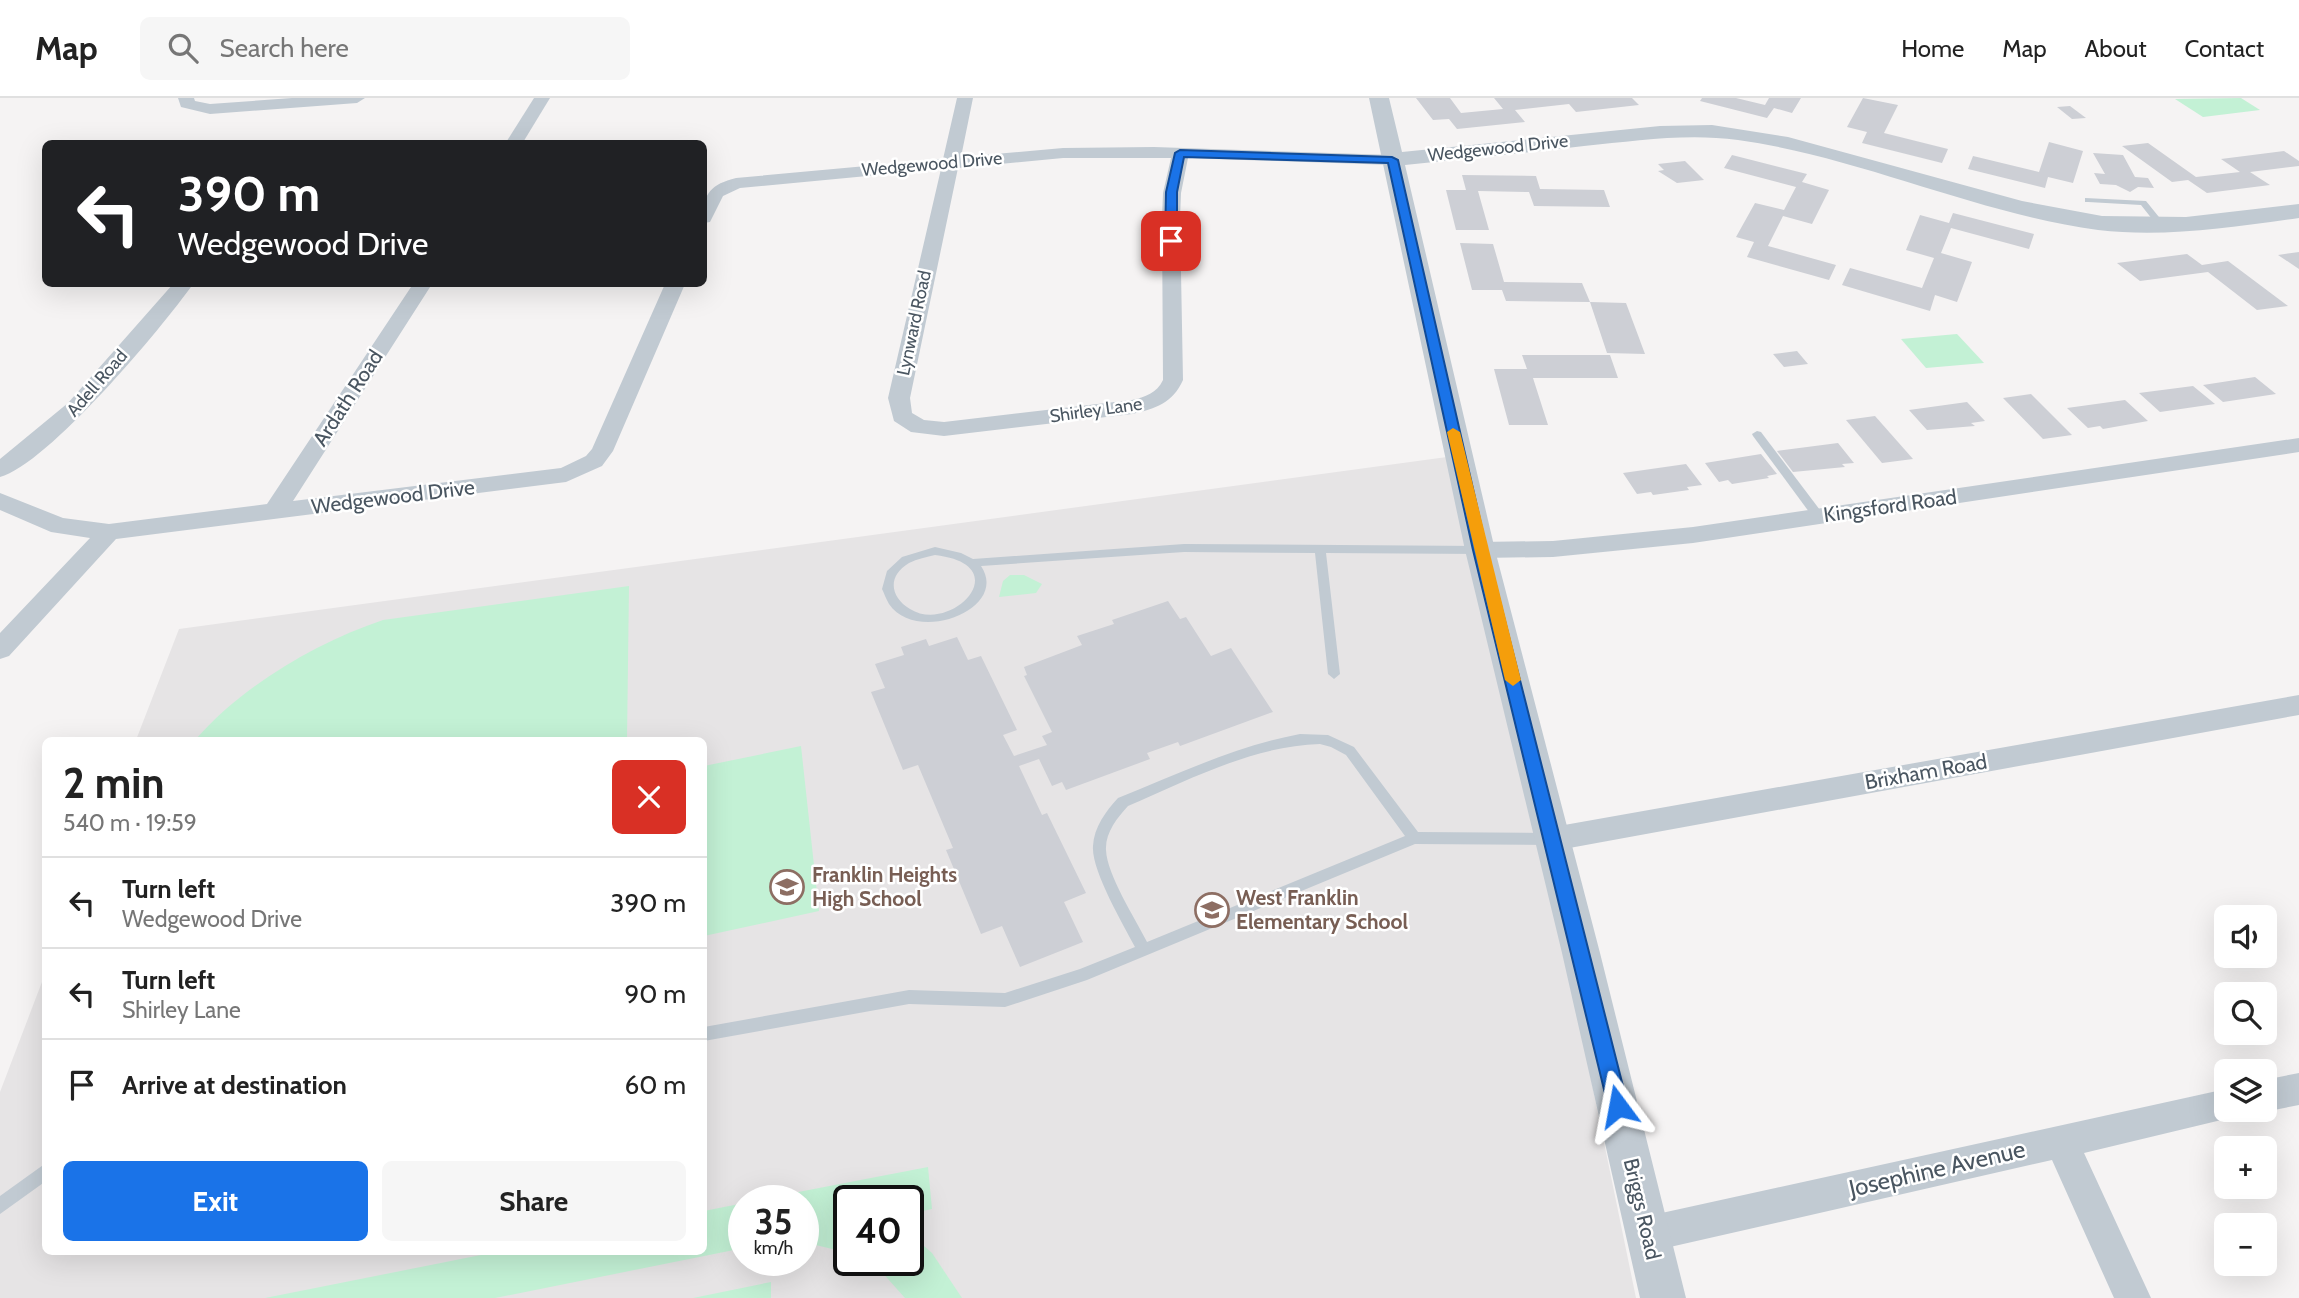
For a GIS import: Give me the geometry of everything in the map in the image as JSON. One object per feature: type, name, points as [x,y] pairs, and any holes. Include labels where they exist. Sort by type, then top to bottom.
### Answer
[{"type":"street","points":[[189,102],[219,109],[357,98]]},
{"type":"street","points":[[516,140],[542,98]]},
{"type":"street","name":"Lynward Road","points":[[965,98],[898,407],[902,416],[912,424],[936,429],[1033,419]]},
{"type":"street","name":"Briggs Road","points":[[1379,98],[1480,550],[1553,839],[1663,1298]]},
{"type":"street","name":"Wedgewood Drive","points":[[707,212],[716,193],[736,183],[951,162],[1063,153],[1180,153],[1392,160],[1673,130],[1719,131],[1803,147],[2072,218],[2132,226],[2163,227],[2299,211]]},
{"type":"street","name":"Shirley Lane","points":[[1033,419],[1151,402],[1159,399],[1170,387],[1173,380],[1171,205],[1180,153]]},
{"type":"street","name":"Adell Road","points":[[0,470],[28,453],[61,424],[180,287]]},
{"type":"street","name":"Ardath Road","points":[[274,512],[420,287]]},
{"type":"street","name":"Wedgewood Drive","points":[[0,501],[59,526],[109,532],[566,475],[594,461],[602,451],[674,287]]},
{"type":"street","name":"Kingsford Road","points":[[1480,550],[1553,549],[1693,536],[2299,445]]},
{"type":"street","points":[[0,649],[109,532]]},
{"type":"street","name":"Brixham Road","points":[[1553,839],[2299,705]]},
{"type":"street","points":[[2277,1093],[2299,1088]]},
{"type":"street","name":"Josephine Avenue","points":[[1648,1234],[2214,1108]]},
{"type":"street","points":[[2061,1141],[2133,1298]]},
{"type":"lane","points":[[2088,200],[2143,203],[2163,227]]},
{"type":"lane","points":[[1756,434],[1819,517]]},
{"type":"lane","points":[[974,564],[980,573],[981,584],[977,595],[956,612],[941,617],[918,617],[899,609],[890,601],[888,579],[895,568],[906,559],[927,552],[950,551],[964,556],[974,564],[1184,548],[1480,550]]},
{"type":"lane","points":[[1320,550],[1334,674]]},
{"type":"lane","points":[[1144,950],[1099,851],[1103,831],[1123,802],[1249,752],[1290,741],[1320,738],[1350,751],[1414,838]]},
{"type":"lane","points":[[707,1033],[909,997],[1005,1000],[1082,975],[1414,838],[1553,839]]},
{"type":"lane","points":[[0,1206],[42,1174]]},
{"type":"shaded area","points":[[1447,457],[1579,1021],[1636,1298],[0,1298],[0,1092],[42,982],[42,1255],[707,1255],[707,737],[137,737],[179,629]]},
{"type":"green space","points":[[2241,98],[2260,110],[2203,117],[2175,99]]},
{"type":"green space","points":[[1957,334],[1984,363],[1926,368],[1901,339]]},
{"type":"green space","points":[[1010,575],[1024,575],[1042,584],[1036,593],[999,597],[1003,581]]},
{"type":"green space","points":[[629,586],[627,737],[198,737],[235,702],[281,668],[332,641],[383,620]]},
{"type":"green space","points":[[801,746],[819,911],[707,935],[707,765]]},
{"type":"green space","points":[[928,1167],[932,1209],[924,1211],[924,1185],[835,1185]]},
{"type":"green space","points":[[833,1185],[833,1249],[819,1246],[819,1188]]},
{"type":"green space","points":[[728,1206],[728,1251],[495,1298],[265,1298],[481,1255],[707,1255],[707,1210]]},
{"type":"green space","points":[[924,1246],[932,1253],[962,1298],[905,1298],[885,1276],[924,1276]]},
{"type":"green space","points":[[771,1282],[771,1298],[693,1298]]},
{"type":"building","points":[[1416,98],[1450,98],[1461,113],[1503,109],[1494,98],[1632,98],[1639,105],[1576,112],[1569,104],[1515,110],[1525,122],[1457,129],[1449,119],[1433,120]]},
{"type":"building","points":[[1702,98],[1736,98],[1765,105],[1769,98],[1801,98],[1792,113],[1774,108],[1767,118],[1700,101]]},
{"type":"building","points":[[1863,98],[1898,105],[1884,133],[1948,149],[1942,163],[1862,143],[1867,132],[1847,127]]},
{"type":"building","points":[[2070,106],[2086,118],[2072,119],[2057,107]]},
{"type":"building","points":[[2049,142],[2083,151],[2073,183],[2048,177],[2045,188],[1968,169],[1973,156],[2039,172]]},
{"type":"building","points":[[2148,143],[2196,177],[2240,172],[2221,159],[2284,151],[2299,161],[2299,166],[2250,172],[2270,185],[2207,193],[2188,180],[2172,182],[2122,146]]},
{"type":"building","points":[[2093,153],[2123,155],[2135,177],[2148,178],[2154,188],[2138,187],[2130,192],[2116,185],[2100,184],[2094,173],[2105,174]]},
{"type":"building","points":[[1732,155],[1807,174],[1802,182],[1829,190],[1812,224],[1783,216],[1768,246],[1836,265],[1829,280],[1747,257],[1754,242],[1736,237],[1755,203],[1784,210],[1796,187],[1724,168]]},
{"type":"building","points":[[1685,161],[1704,180],[1677,183],[1658,171],[1664,170],[1658,164]]},
{"type":"building","points":[[1462,175],[1536,176],[1540,189],[1604,190],[1610,207],[1534,206],[1529,192],[1478,191],[1489,230],[1456,230],[1446,190],[1466,190]]},
{"type":"building","points":[[1953,213],[2034,234],[2029,249],[1951,228],[1941,253],[1972,262],[1957,302],[1935,295],[1930,311],[1842,285],[1850,268],[1922,288],[1934,258],[1906,250],[1920,215],[1949,223]]},
{"type":"building","points":[[1460,243],[1493,244],[1504,282],[1582,283],[1590,302],[1506,301],[1502,290],[1472,290]]},
{"type":"building","points":[[2299,252],[2299,269],[2278,255]]},
{"type":"building","points":[[2187,254],[2202,265],[2228,261],[2288,306],[2257,310],[2208,272],[2140,281],[2117,263]]},
{"type":"building","points":[[1590,302],[1626,303],[1645,354],[1607,353]]},
{"type":"building","points":[[1797,351],[1808,364],[1784,367],[1773,354]]},
{"type":"building","points":[[1522,355],[1610,355],[1618,378],[1533,378],[1548,425],[1509,425],[1494,369],[1527,369]]},
{"type":"building","points":[[2255,377],[2276,394],[2223,402],[2203,385]]},
{"type":"building","points":[[2193,386],[2215,404],[2160,412],[2139,393]]},
{"type":"building","points":[[2031,394],[2072,435],[2043,439],[2003,398]]},
{"type":"building","points":[[2125,400],[2148,421],[2103,429],[2100,426],[2088,428],[2067,408]]},
{"type":"building","points":[[1967,402],[1985,421],[1971,423],[1975,426],[1927,430],[1909,410]]},
{"type":"building","points":[[1875,416],[1913,459],[1882,463],[1846,420]]},
{"type":"building","points":[[1838,443],[1854,463],[1842,464],[1845,467],[1793,472],[1777,451]]},
{"type":"building","points":[[1761,454],[1777,474],[1767,476],[1769,478],[1732,484],[1728,480],[1719,482],[1705,463]]},
{"type":"building","points":[[1686,464],[1702,485],[1687,487],[1689,490],[1653,495],[1651,492],[1637,494],[1623,473]]},
{"type":"building","points":[[1168,601],[1180,619],[1186,617],[1211,656],[1231,648],[1273,712],[1180,746],[1178,742],[1147,753],[1150,759],[1066,790],[1062,782],[1052,786],[1039,759],[1019,766],[1042,815],[1047,813],[1086,893],[1064,902],[1083,942],[1020,967],[1002,926],[981,934],[946,850],[953,848],[918,765],[903,770],[871,692],[885,688],[875,664],[904,655],[901,647],[926,639],[929,646],[957,637],[968,660],[981,656],[1017,730],[1003,735],[1014,756],[1047,745],[1042,736],[1052,732],[1024,676],[1027,675],[1024,667],[1082,645],[1077,636],[1114,624],[1112,620]]},
{"type":"slow traffic","points":[[1453,432],[1513,680]]},
{"type":"place","name":"Franklin Heights High School","points":[[787,887]]},
{"type":"place","name":"West Franklin Elementary School","points":[[1212,910]]},
{"type":"route","points":[[1171,241],[1172,192],[1180,153],[1392,160],[1480,550],[1618,1106]]}]
